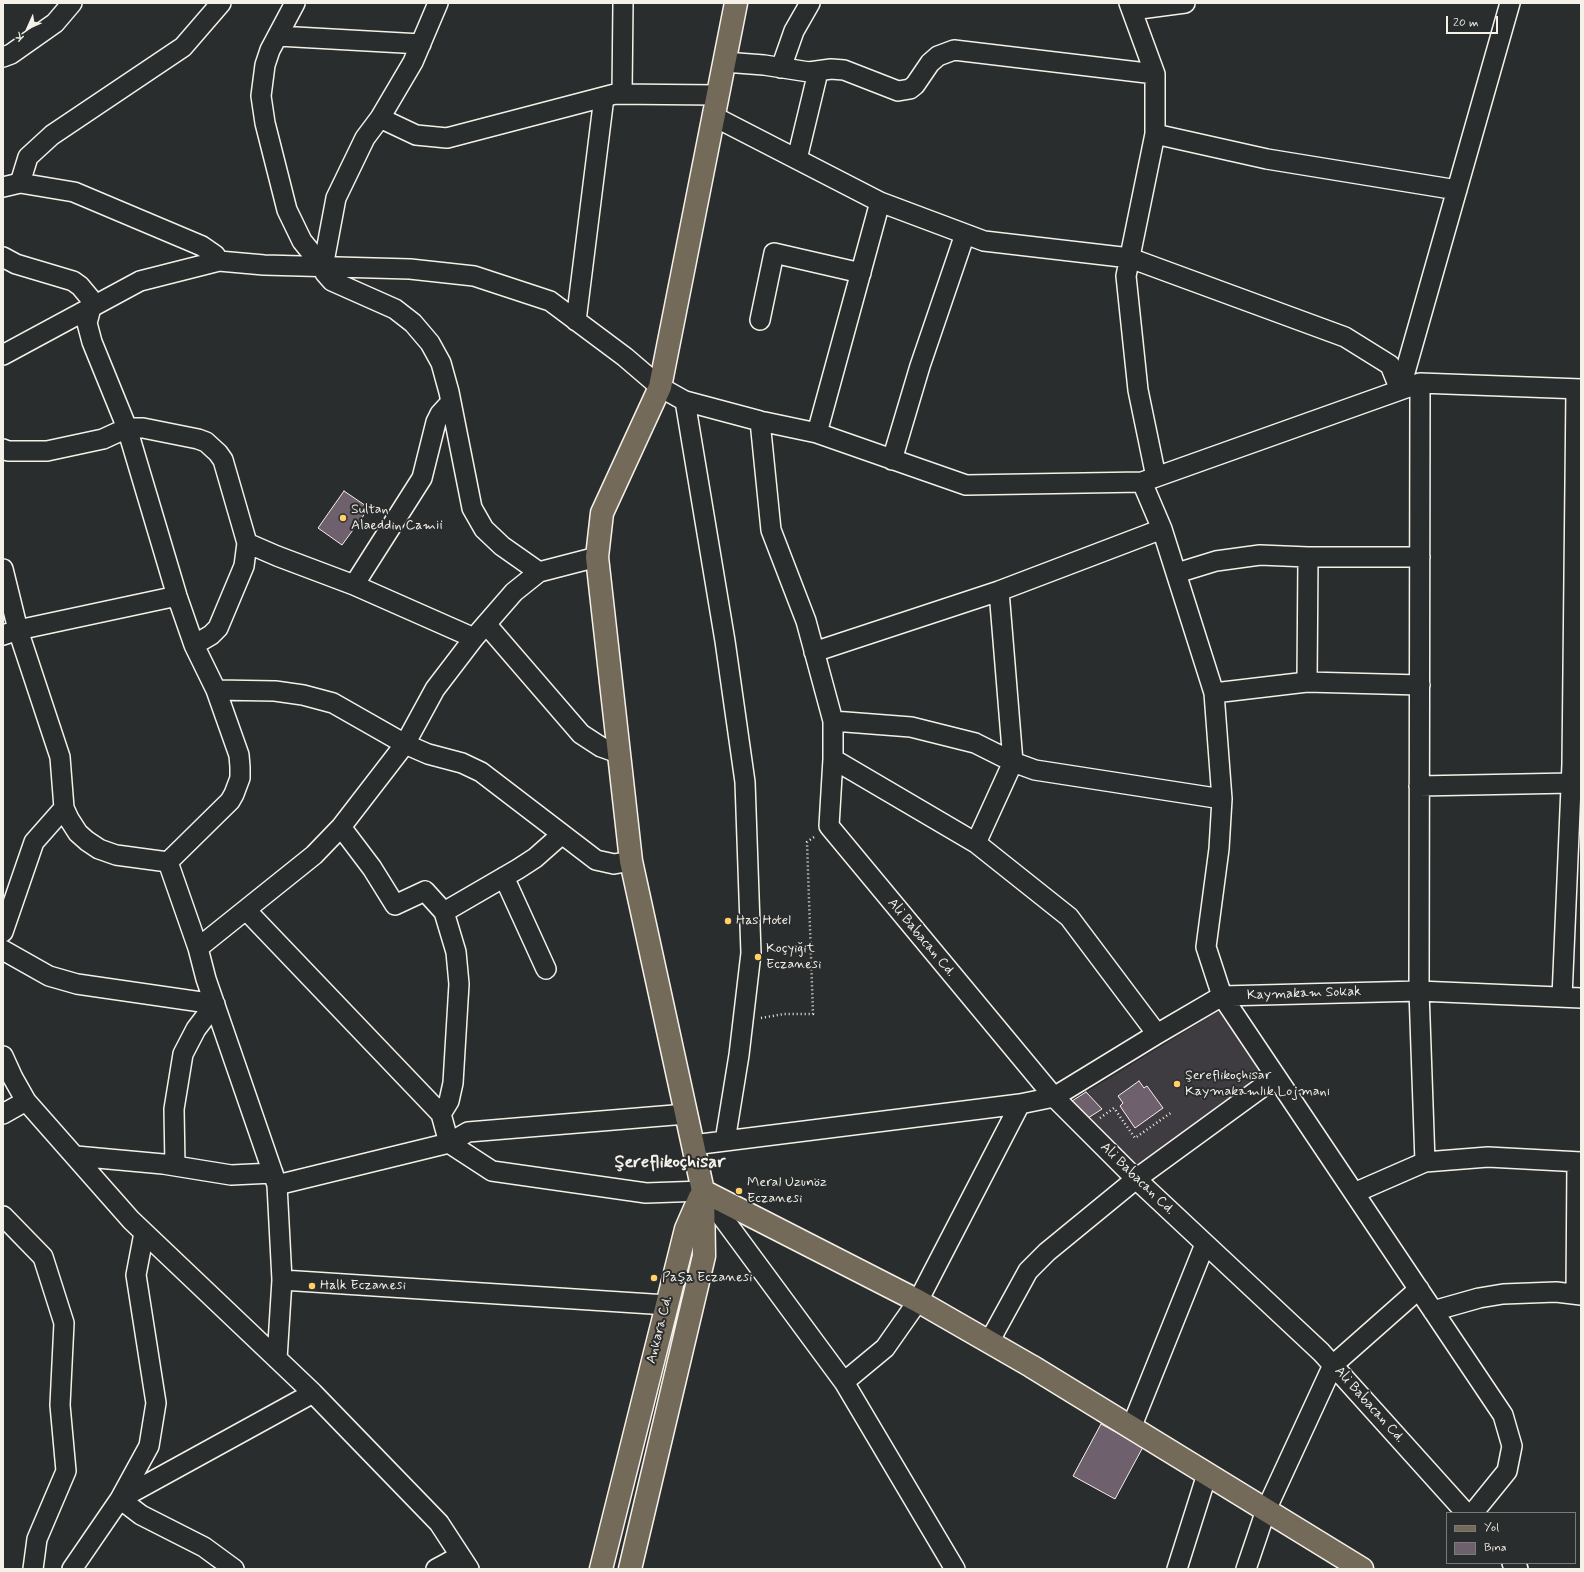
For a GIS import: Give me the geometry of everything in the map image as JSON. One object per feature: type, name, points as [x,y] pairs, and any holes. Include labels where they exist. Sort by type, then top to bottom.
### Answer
[{"type":"main road","points":[[736,3],[660,387],[602,513],[597,557],[631,861],[703,1190],[918,1300],[1132,1428],[1362,1569]]},
{"type":"main road","name":"Ankara Cd.","points":[[601,1569],[686,1229],[703,1190]]},
{"type":"main road","name":"Ankara Cd.","points":[[630,1569],[704,1256],[703,1190]]},
{"type":"street","points":[[3,57],[11,54],[55,23],[72,3]]},
{"type":"street","points":[[219,261],[215,255],[202,246],[74,192],[12,185],[28,157],[52,135],[183,47],[210,10],[221,3]]},
{"type":"street","points":[[295,3],[270,50],[262,82],[262,110],[287,210],[302,240],[323,267],[325,274],[332,281],[395,309],[413,323],[430,343],[441,363],[451,402],[472,508],[484,529],[502,546],[539,572]]},
{"type":"street","points":[[323,267],[336,198],[365,138],[380,118],[413,62],[438,3]]},
{"type":"street","points":[[576,321],[613,96],[623,3]]},
{"type":"street","points":[[781,68],[794,31],[810,3]]},
{"type":"street","points":[[1185,3],[1131,7],[1155,74],[1155,134],[1126,276],[1149,480],[1162,529],[1214,693],[1222,798],[1219,849],[1206,948],[1222,996],[1503,1415],[1512,1446],[1507,1471],[1475,1512]]},
{"type":"street","points":[[1400,390],[1510,3]]},
{"type":"street","points":[[278,36],[420,44]]},
{"type":"street","points":[[724,62],[764,65],[809,72],[832,69],[844,70],[898,90],[905,91],[915,85],[930,63],[938,56],[954,50],[1155,74]]},
{"type":"street","points":[[797,159],[818,72]]},
{"type":"street","points":[[380,118],[416,135],[447,138],[613,96],[716,105],[797,159],[880,202],[965,234],[984,241],[1130,258],[1345,337],[1390,365],[1400,390]]},
{"type":"street","points":[[1155,134],[1267,159],[1457,190]]},
{"type":"street","points":[[817,433],[880,202]]},
{"type":"street","points":[[892,460],[920,366],[965,234]]},
{"type":"street","points":[[760,320],[774,252],[861,273]]},
{"type":"street","points":[[3,257],[16,264],[73,281],[85,291],[90,298],[91,308],[88,324],[92,342],[127,428],[177,596],[194,645],[216,690],[239,755],[240,767],[238,786],[230,801],[168,862]]},
{"type":"street","points":[[3,355],[140,281],[219,261],[264,265],[410,269],[474,276],[550,301],[625,357],[660,387],[685,401],[760,421],[817,433],[966,485],[1149,480],[1420,383],[1579,389],[1576,764],[1571,783],[1562,997]]},
{"type":"street","points":[[1420,383],[1419,991],[1425,1162]]},
{"type":"street","points":[[685,401],[725,640],[744,782],[751,952],[739,1055],[725,1141]]},
{"type":"street","points":[[354,585],[422,478],[436,422],[440,414],[451,402]]},
{"type":"street","points":[[760,421],[771,530],[806,621],[833,721],[833,759],[829,826]]},
{"type":"street","points":[[3,449],[8,451],[47,451],[103,439],[127,428],[143,428],[198,439],[213,448],[223,460],[247,543],[244,566],[218,628],[211,636],[194,645]]},
{"type":"street","points":[[814,652],[999,591],[1162,529]]},
{"type":"street","points":[[247,543],[354,585],[474,638]]},
{"type":"street","points":[[1177,573],[1209,563],[1236,557],[1260,555],[1308,557],[1420,557]]},
{"type":"street","points":[[198,948],[314,855],[341,827],[405,744],[435,689],[474,638],[514,592],[539,572],[597,557]]},
{"type":"street","points":[[1307,682],[1308,557]]},
{"type":"street","points":[[3,569],[10,632],[60,757],[64,808],[69,819],[78,833],[99,849],[116,855],[168,862]]},
{"type":"street","points":[[976,843],[1013,762],[999,591]]},
{"type":"street","points":[[10,632],[177,596]]},
{"type":"street","points":[[486,624],[581,734],[601,747],[618,753]]},
{"type":"street","points":[[1214,693],[1307,682],[1420,684]]},
{"type":"street","points":[[216,690],[275,691],[303,695],[333,703],[405,744],[428,754],[462,763],[481,772],[561,835],[596,860],[614,864],[631,861]]},
{"type":"street","points":[[833,721],[911,727],[974,743],[1013,762],[1035,770],[1222,798]]},
{"type":"street","points":[[833,759],[976,843],[1069,917],[1157,1034]]},
{"type":"street","points":[[1419,786],[1571,783]]},
{"type":"street","points":[[3,932],[34,842],[64,808]]},
{"type":"street","name":"Ali Babacan Cd.","points":[[829,826],[1054,1097],[1136,1179],[1321,1352],[1465,1512]]},
{"type":"street","points":[[341,827],[372,868],[395,905],[425,891],[444,912],[456,952],[459,984],[453,1083],[449,1101],[441,1114]]},
{"type":"street","points":[[444,912],[535,858],[561,835]]},
{"type":"street","points":[[168,862],[275,1179],[282,1280],[277,1359]]},
{"type":"street","points":[[504,877],[546,969]]},
{"type":"street","points":[[246,910],[441,1114],[449,1143],[492,1171],[646,1193],[703,1190],[844,1382],[955,1569]]},
{"type":"street","points":[[3,950],[49,976],[77,984],[215,1004]]},
{"type":"street","name":"Kaymakam Sokak","points":[[693,1145],[1020,1104],[1054,1097],[1222,996],[1419,991],[1581,998]]},
{"type":"street","points":[[175,1166],[174,1109],[183,1054],[196,1029],[215,1004]]},
{"type":"street","points":[[3,1056],[26,1101],[131,1220],[313,1393],[440,1523],[464,1562],[436,1569]]},
{"type":"street","points":[[989,1342],[1028,1271],[1047,1252],[1136,1179],[1276,1077]]},
{"type":"street","points":[[3,1114],[26,1101]]},
{"type":"street","points":[[844,1382],[885,1348],[918,1300],[1020,1104]]},
{"type":"street","points":[[76,1156],[175,1166],[231,1175],[275,1179],[449,1143],[468,1132],[686,1114]]},
{"type":"street","points":[[1354,1193],[1425,1162],[1488,1157],[1579,1162],[1578,1295],[1542,1292],[1503,1294],[1479,1298],[1433,1311]]},
{"type":"street","points":[[3,1216],[43,1258],[64,1323],[60,1405],[66,1471],[37,1539],[32,1569]]},
{"type":"street","points":[[72,1569],[120,1498],[149,1446],[156,1403],[136,1275],[144,1233]]},
{"type":"street","points":[[1132,1428],[1205,1244]]},
{"type":"street","points":[[282,1280],[667,1305]]},
{"type":"street","points":[[1246,1569],[1266,1510],[1333,1365],[1419,1289]]},
{"type":"street","points":[[120,1498],[313,1393]]},
{"type":"street","points":[[1177,1569],[1207,1474]]},
{"type":"street","points":[[120,1498],[141,1515],[204,1548],[234,1569]]},
{"type":"path","points":[[743,1021],[784,1014],[813,1014],[807,842],[829,826]]},
{"type":"path","points":[[1085,1128],[1114,1108],[1135,1138],[1172,1112]]},
{"type":"shaded area","name":"Şereflikoçhisar Kaymakamlık Lojmanı","points":[[1222,1009],[1266,1075],[1137,1168],[1072,1101]]},
{"type":"building","name":"Sultan Alaeddin Camii","points":[[344,491],[369,508],[342,545],[318,528]]},
{"type":"building","name":"Şereflikoçhisar Kaymakamlık Lojmanı","points":[[1139,1081],[1144,1088],[1147,1086],[1163,1108],[1135,1128],[1120,1106],[1123,1103],[1118,1096]]},
{"type":"building","points":[[1086,1092],[1102,1109],[1088,1118],[1072,1101]]},
{"type":"building","points":[[1101,1424],[1143,1447],[1115,1499],[1073,1476]]},
{"type":"place","name":"Sultan Alaeddin Camii","points":[[343,518]]},
{"type":"place","name":"Has Hotel","points":[[728,921]]},
{"type":"place","name":"Koçyiğit Eczanesi","points":[[758,957]]},
{"type":"place","name":"Şereflikoçhisar Kaymakamlık Lojmanı","points":[[1177,1084]]},
{"type":"place","name":"Meral Uzunöz Eczanesi","points":[[739,1191]]},
{"type":"place","name":"Paşa Eczanesi","points":[[654,1278]]},
{"type":"place","name":"Halk Eczanesi","points":[[312,1286]]},
{"type":"district","name":"Şereflikoçhisar","points":[[670,1163]]}]
